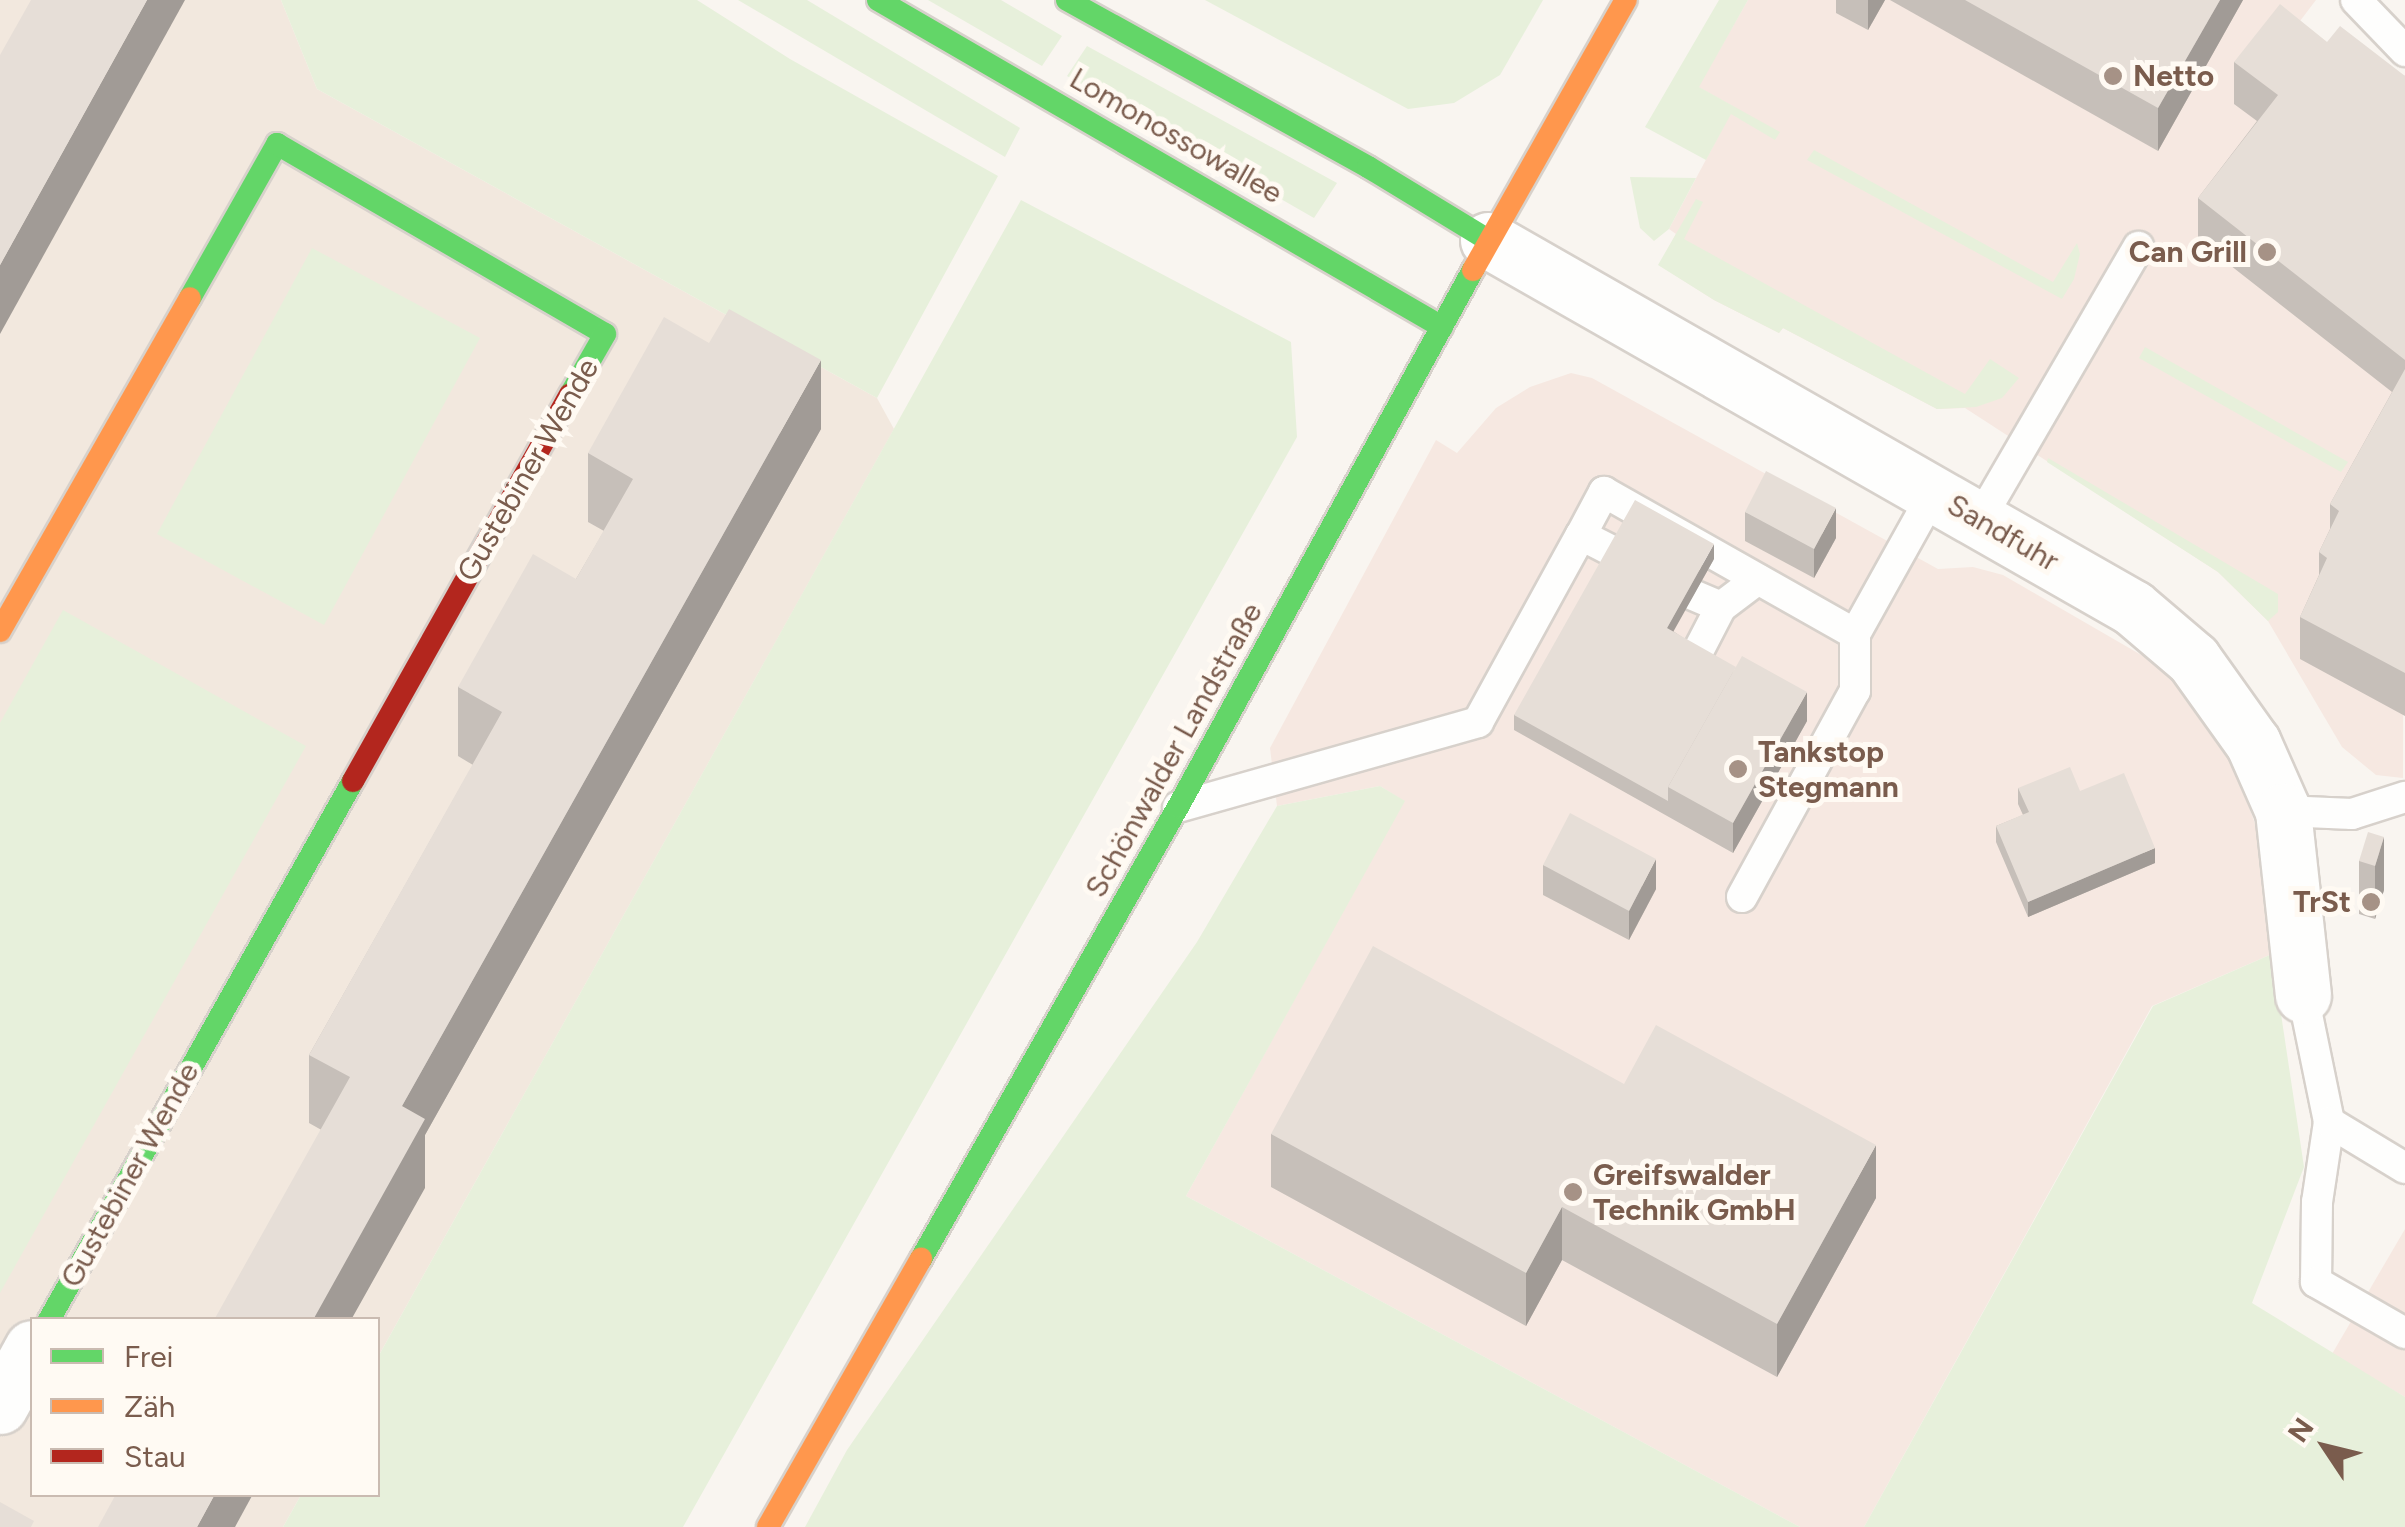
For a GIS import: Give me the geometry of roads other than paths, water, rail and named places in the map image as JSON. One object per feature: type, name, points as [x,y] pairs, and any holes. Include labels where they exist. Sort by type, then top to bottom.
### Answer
[{"type":"street","name":"Lomonossowallee","points":[[878,0],[1442,327]]},
{"type":"street","points":[[1067,0],[1368,167],[1488,240]]},
{"type":"street","name":"Schönwalder Landstraße","points":[[768,1527],[1178,807],[1488,240],[1626,0]]},
{"type":"street","name":"Gustebiner Wende","points":[[0,631],[278,144],[605,334],[51,1317]]},
{"type":"street","name":"Sandfuhr","points":[[1488,240],[2133,608],[2193,659],[2253,743],[2282,811],[2303,995]]},
{"type":"street","points":[[0,1406],[30,1352]]},
{"type":"lane","points":[[2356,0],[2405,51]]},
{"type":"lane","points":[[1980,519],[2138,247]]},
{"type":"lane","points":[[1178,807],[1478,722],[1604,492],[1855,634]]},
{"type":"lane","points":[[1742,896],[1855,692],[1855,634],[1934,492]]},
{"type":"lane","points":[[1581,535],[1614,552]]},
{"type":"lane","points":[[1556,578],[1590,596]]},
{"type":"lane","points":[[1686,650],[1707,602],[1758,579]]},
{"type":"lane","points":[[1530,626],[1563,644]]},
{"type":"lane","points":[[1506,671],[1537,688]]},
{"type":"lane","points":[[2282,811],[2352,814],[2405,798]]},
{"type":"lane","points":[[2303,995],[2328,1122],[2317,1202],[2316,1282],[2405,1333]]},
{"type":"lane","points":[[2328,1122],[2405,1168]]},
{"type":"place","name":"Netto","points":[[2113,76]]},
{"type":"place","name":"Can Grill","points":[[2267,252]]},
{"type":"place","name":"Tankstop Stegmann","points":[[1738,769]]},
{"type":"place","name":"TrSt","points":[[2371,902]]},
{"type":"place","name":"Greifswalder Technik GmbH","points":[[1573,1192]]}]
